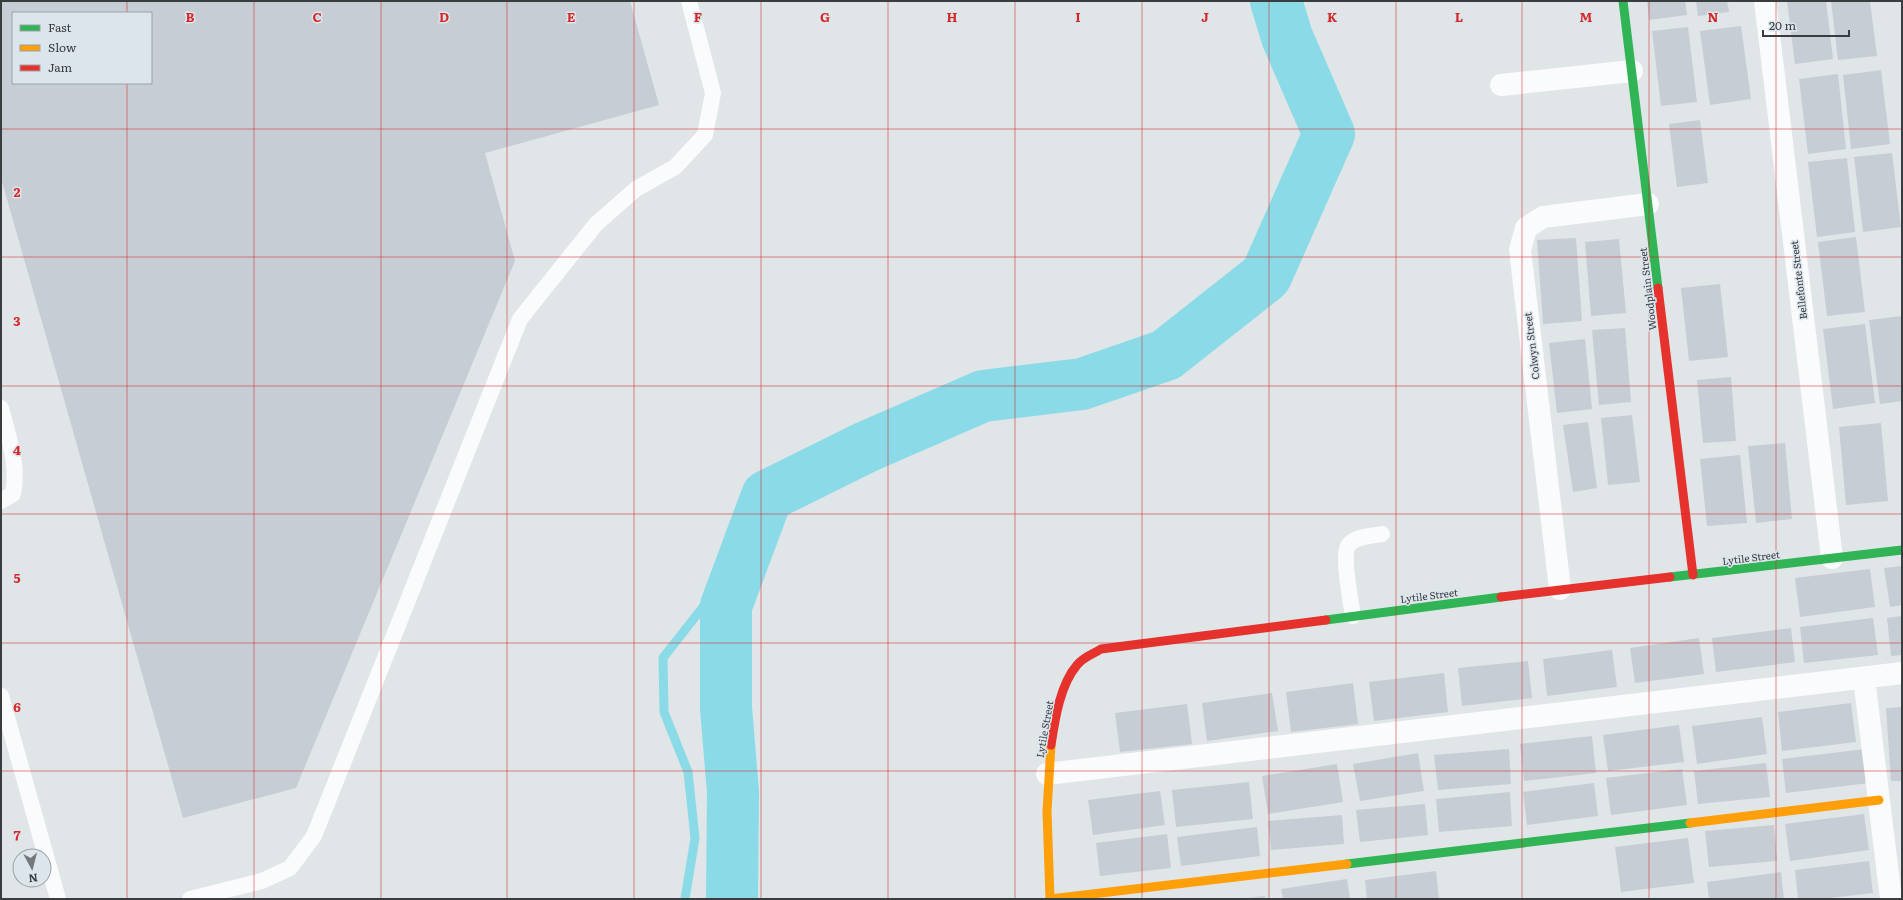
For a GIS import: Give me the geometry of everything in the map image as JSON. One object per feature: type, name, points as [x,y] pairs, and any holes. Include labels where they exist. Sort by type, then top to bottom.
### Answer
[{"type":"street","name":"Woodplain Street","points":[[1623,1],[1693,575]]},
{"type":"street","name":"Bellefonte Street","points":[[1765,1],[1832,558]]},
{"type":"street","points":[[1501,85],[1632,71]]},
{"type":"street","name":"Colwyn Street","points":[[1560,589],[1520,250],[1526,228],[1543,217],[1648,204]]},
{"type":"street","name":"Lytile Street","points":[[1050,899],[1047,774],[1056,707],[1077,665],[1101,649],[1560,589],[1902,550]]},
{"type":"street","points":[[1047,774],[1902,673]]},
{"type":"street","points":[[1864,678],[1891,899]]},
{"type":"street","points":[[1050,899],[1879,800]]},
{"type":"lane","points":[[190,899],[262,881],[290,868],[314,836],[520,319],[596,224],[636,189],[675,167],[705,135],[713,92],[689,1]]},
{"type":"lane","points":[[1,408],[14,456],[16,480],[13,494],[1,501]]},
{"type":"lane","points":[[1353,616],[1345,555],[1348,545],[1356,539],[1382,534]]},
{"type":"lane","points":[[1,696],[58,899]]},
{"type":"building","points":[[1,1],[630,1],[659,105],[485,153],[515,261],[296,788],[183,818],[1,178]]},
{"type":"building","points":[[1647,1],[1685,1],[1687,15],[1649,20]]},
{"type":"building","points":[[1696,1],[1727,1],[1729,12],[1698,16]]},
{"type":"building","points":[[1787,1],[1826,1],[1833,59],[1795,64]]},
{"type":"building","points":[[1831,1],[1870,1],[1877,56],[1838,60]]},
{"type":"building","points":[[1741,26],[1751,99],[1710,105],[1700,31]]},
{"type":"building","points":[[1688,27],[1697,102],[1661,106],[1652,31]]},
{"type":"building","points":[[1881,70],[1890,144],[1851,149],[1843,75]]},
{"type":"building","points":[[1838,74],[1846,149],[1808,154],[1799,79]]},
{"type":"building","points":[[1700,120],[1708,183],[1677,187],[1669,124]]},
{"type":"building","points":[[1892,153],[1901,227],[1863,232],[1854,157]]},
{"type":"building","points":[[1847,158],[1855,232],[1817,237],[1808,162]]},
{"type":"building","points":[[1856,237],[1865,312],[1827,316],[1818,242]]},
{"type":"building","points":[[1576,238],[1582,321],[1543,324],[1537,240]]},
{"type":"building","points":[[1619,239],[1626,313],[1591,316],[1585,242]]},
{"type":"building","points":[[1720,284],[1728,357],[1689,361],[1681,288]]},
{"type":"building","points":[[1902,316],[1902,401],[1880,404],[1869,320]]},
{"type":"building","points":[[1865,324],[1875,403],[1833,409],[1823,329]]},
{"type":"building","points":[[1625,328],[1631,402],[1599,405],[1592,330]]},
{"type":"building","points":[[1585,339],[1592,409],[1557,413],[1549,343]]},
{"type":"building","points":[[1731,377],[1736,441],[1703,443],[1697,380]]},
{"type":"building","points":[[1632,415],[1640,482],[1608,485],[1601,418]]},
{"type":"building","points":[[1588,422],[1597,488],[1573,492],[1563,425]]},
{"type":"building","points":[[1881,423],[1888,501],[1846,505],[1839,427]]},
{"type":"building","points":[[1785,443],[1792,519],[1756,523],[1748,446]]},
{"type":"building","points":[[1740,455],[1747,523],[1707,526],[1700,459]]},
{"type":"building","points":[[1902,566],[1902,605],[1890,607],[1884,568]]},
{"type":"building","points":[[1870,569],[1875,607],[1800,617],[1795,578]]},
{"type":"building","points":[[1902,616],[1902,655],[1891,656],[1887,618]]},
{"type":"building","points":[[1873,618],[1878,655],[1804,663],[1800,627]]},
{"type":"building","points":[[1791,628],[1795,662],[1716,672],[1712,638]]},
{"type":"building","points":[[1699,638],[1704,674],[1635,683],[1630,648]]},
{"type":"building","points":[[1612,650],[1617,687],[1547,696],[1543,659]]},
{"type":"building","points":[[1528,661],[1532,698],[1462,706],[1458,668]]},
{"type":"building","points":[[1444,673],[1448,712],[1374,721],[1369,682]]},
{"type":"building","points":[[1353,683],[1358,724],[1291,732],[1286,692]]},
{"type":"building","points":[[1272,693],[1278,731],[1207,741],[1202,703]]},
{"type":"building","points":[[1851,703],[1856,742],[1782,751],[1778,712]]},
{"type":"building","points":[[1187,704],[1192,744],[1120,752],[1115,713]]},
{"type":"building","points":[[1902,707],[1902,781],[1891,781],[1886,708]]},
{"type":"building","points":[[1762,717],[1767,754],[1697,764],[1692,726]]},
{"type":"building","points":[[1679,725],[1684,762],[1608,771],[1603,735]]},
{"type":"building","points":[[1592,736],[1596,773],[1524,781],[1520,744]]},
{"type":"building","points":[[1509,749],[1511,784],[1438,790],[1434,755]]},
{"type":"building","points":[[1865,749],[1869,783],[1786,793],[1782,759]]},
{"type":"building","points":[[1418,753],[1424,791],[1360,801],[1353,764]]},
{"type":"building","points":[[1766,763],[1770,797],[1698,804],[1694,771]]},
{"type":"building","points":[[1337,764],[1343,802],[1268,814],[1262,776]]},
{"type":"building","points":[[1682,769],[1687,805],[1611,815],[1606,778]]},
{"type":"building","points":[[1249,782],[1253,819],[1176,827],[1172,790]]},
{"type":"building","points":[[1594,783],[1598,816],[1527,825],[1523,792]]},
{"type":"building","points":[[1160,791],[1165,825],[1093,835],[1088,800]]},
{"type":"building","points":[[1510,792],[1512,826],[1439,832],[1436,799]]},
{"type":"building","points":[[1425,804],[1428,835],[1360,842],[1356,810]]},
{"type":"building","points":[[1864,814],[1869,850],[1790,861],[1785,824]]},
{"type":"building","points":[[1342,815],[1344,844],[1271,850],[1268,821]]},
{"type":"building","points":[[1774,825],[1777,861],[1709,867],[1705,831]]},
{"type":"building","points":[[1257,827],[1260,856],[1181,866],[1177,837]]},
{"type":"building","points":[[1167,834],[1171,868],[1100,876],[1096,843]]},
{"type":"building","points":[[1688,838],[1694,883],[1621,892],[1615,847]]},
{"type":"building","points":[[1869,861],[1873,893],[1821,899],[1798,899],[1795,870]]},
{"type":"building","points":[[1436,871],[1439,899],[1367,899],[1365,880]]},
{"type":"building","points":[[1781,872],[1784,899],[1709,899],[1707,882]]},
{"type":"building","points":[[1347,879],[1350,899],[1283,899],[1281,889]]},
{"type":"building","points":[[1265,896],[1265,899],[1246,899],[1246,898]]},
{"type":"waterway","points":[[732,899],[733,792],[726,708],[726,606],[767,496],[866,447],[983,396],[1082,384],[1166,355],[1266,276],[1329,134],[1287,37],[1276,1]]},
{"type":"waterway","points":[[685,899],[695,838],[688,772],[664,712],[663,658],[746,552]]},
{"type":"traffic: fast","points":[[1623,1],[1658,288]]},
{"type":"traffic: fast","points":[[1670,577],[1902,550]]},
{"type":"traffic: fast","points":[[1326,620],[1501,597]]},
{"type":"traffic: fast","points":[[1347,864],[1690,823]]},
{"type":"traffic: slow","points":[[1050,899],[1047,811],[1051,745]]},
{"type":"traffic: slow","points":[[1690,823],[1879,800]]},
{"type":"traffic: slow","points":[[1050,899],[1347,864]]},
{"type":"traffic: jam","points":[[1658,288],[1693,575]]},
{"type":"traffic: jam","points":[[1501,597],[1670,577]]},
{"type":"traffic: jam","points":[[1051,745],[1054,724],[1066,682],[1079,662],[1101,649],[1326,620]]}]
